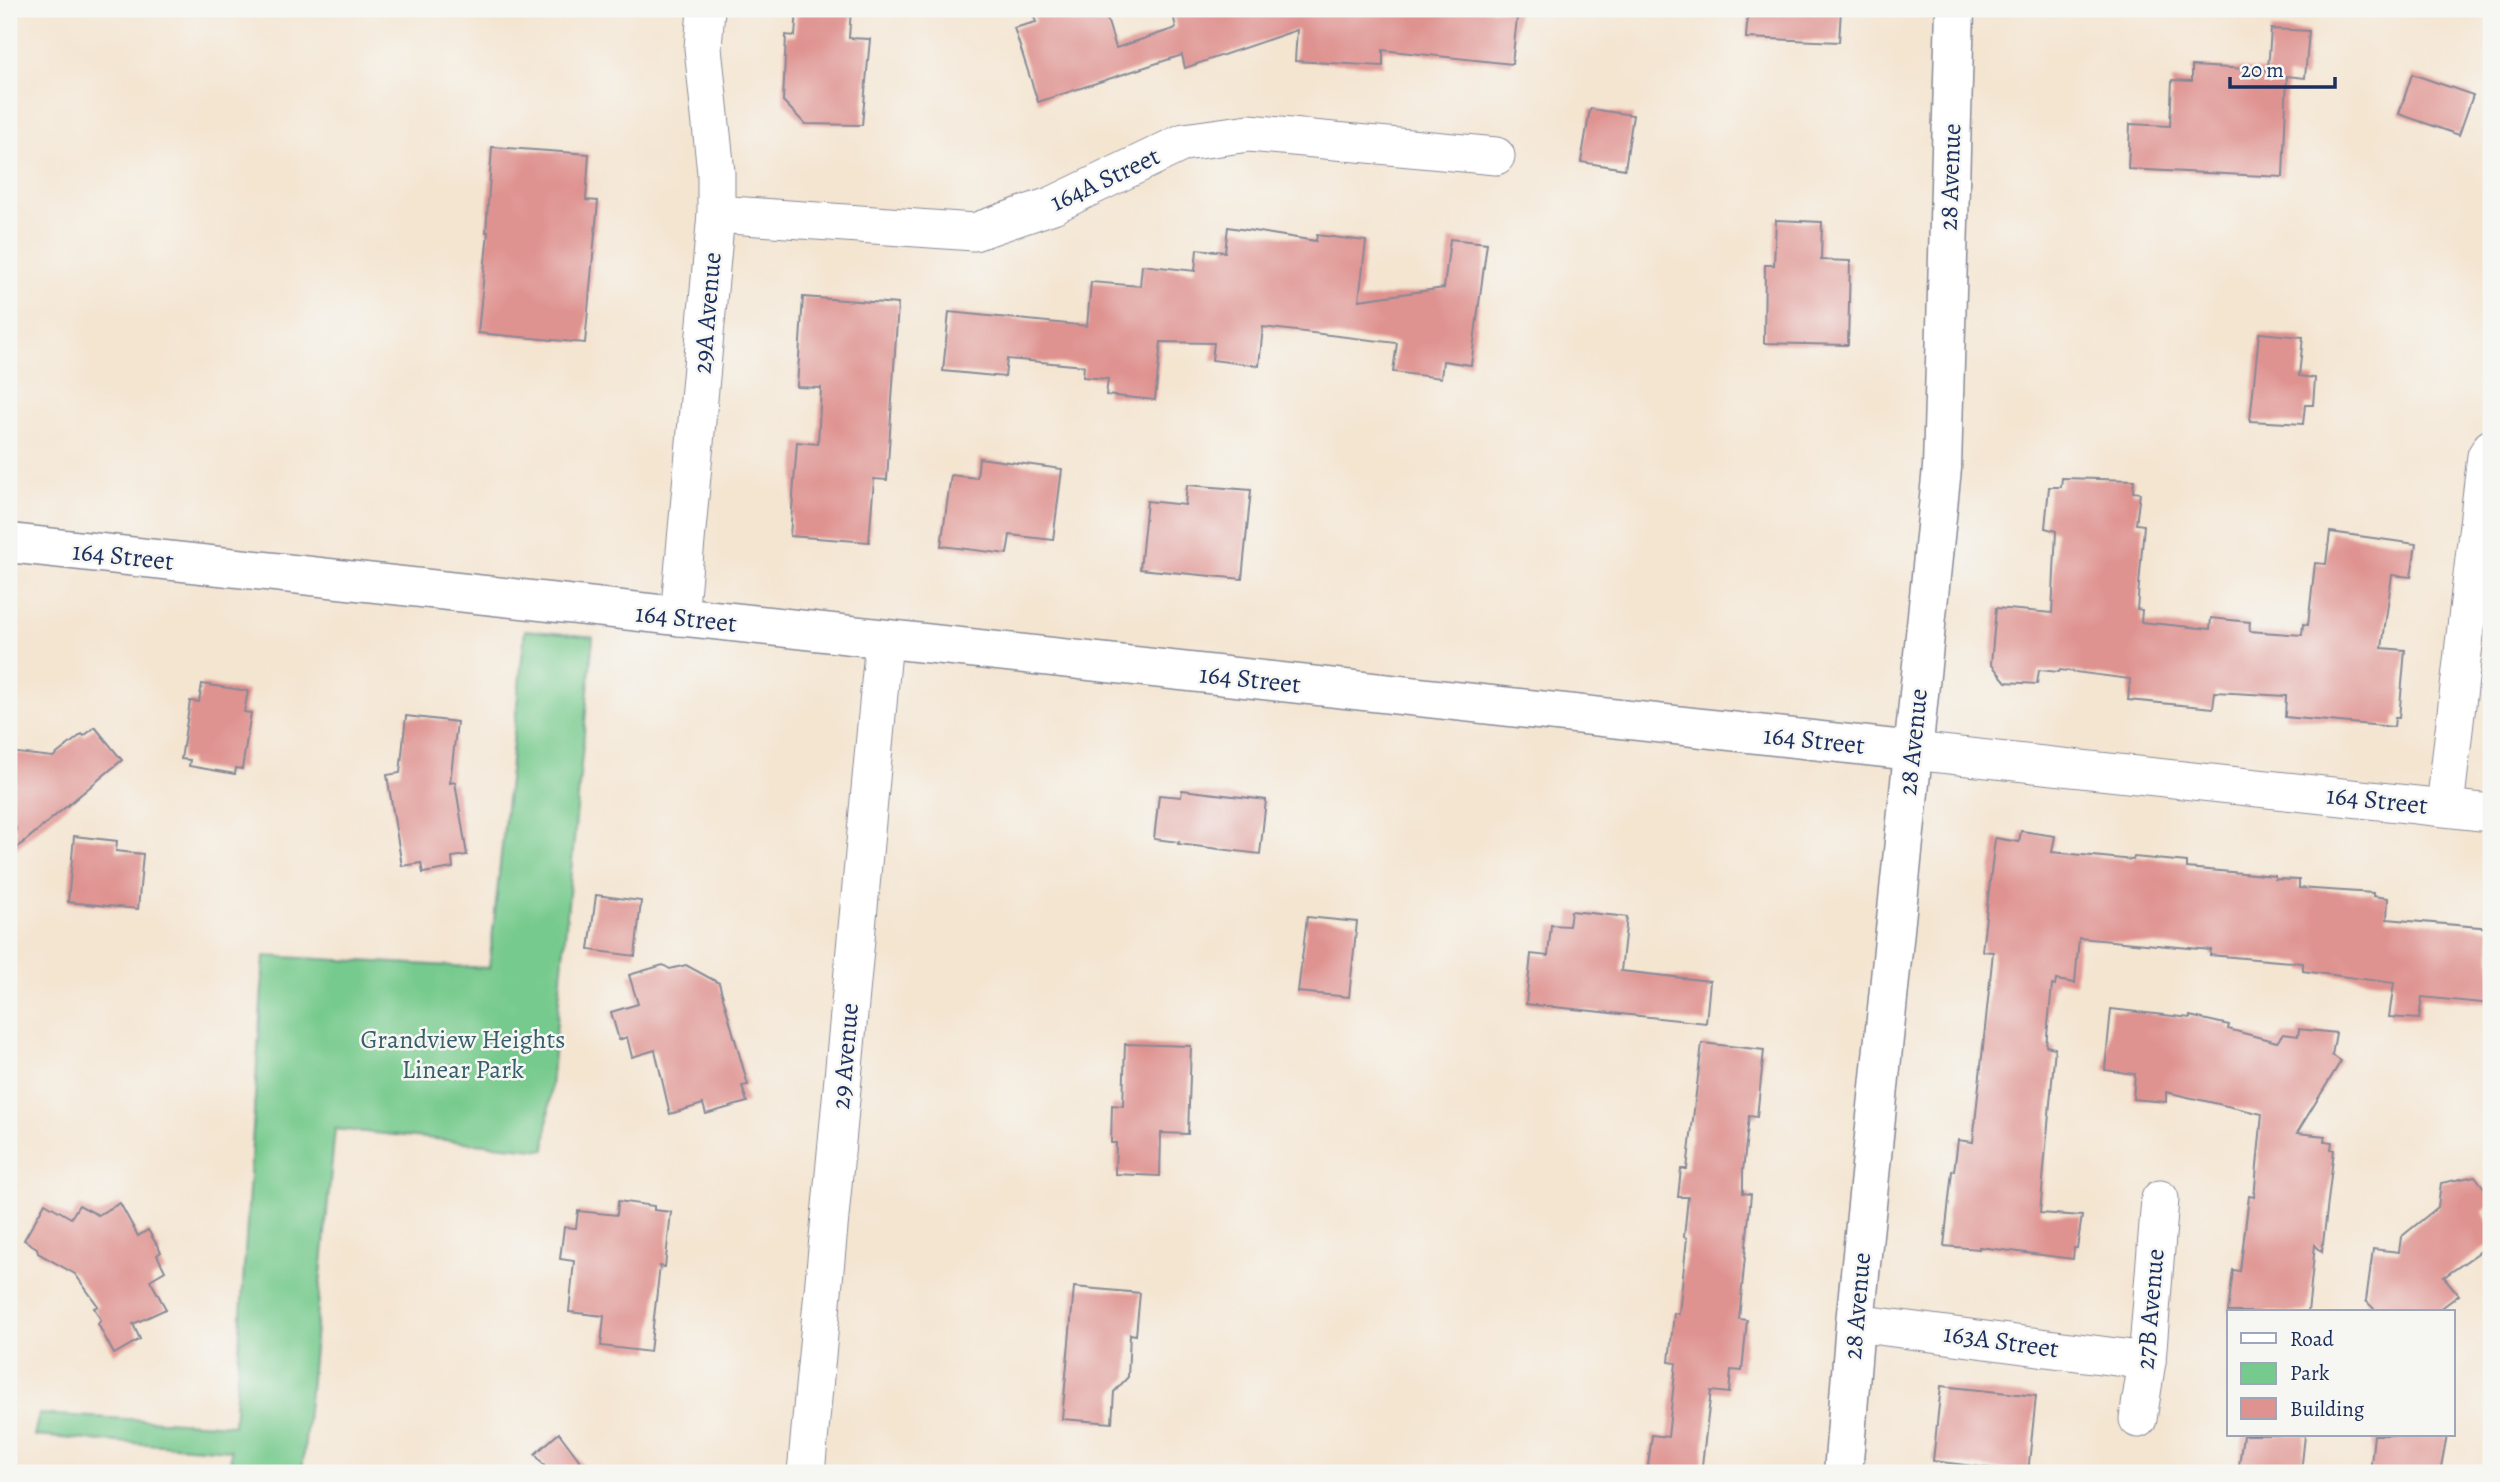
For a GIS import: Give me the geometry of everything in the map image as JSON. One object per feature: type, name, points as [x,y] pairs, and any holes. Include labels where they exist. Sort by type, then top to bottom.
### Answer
[{"type":"street","name":"29A Avenue","points":[[678,617],[716,214],[716,173],[703,48],[706,9]]},
{"type":"street","name":"28 Avenue","points":[[1843,1473],[1855,1323],[1942,468],[1955,9]]},
{"type":"street","name":"164A Street","points":[[716,214],[974,232],[1053,205],[1184,142],[1250,133],[1496,156]]},
{"type":"street","points":[[2445,807],[2489,452]]},
{"type":"street","name":"164 Street","points":[[9,543],[2491,813]]},
{"type":"street","name":"29 Avenue","points":[[806,1473],[884,640]]},
{"type":"street","name":"27B Avenue","points":[[2138,1419],[2147,1361],[2160,1199]]},
{"type":"street","name":"163A Street","points":[[1855,1323],[2147,1361]]},
{"type":"green space","name":"Grandview Heights Linear Park","points":[[525,630],[593,637],[545,1150],[335,1129],[302,1473],[230,1473],[231,1450],[34,1436],[39,1414],[234,1425],[264,956],[489,968]]},
{"type":"building","points":[[797,9],[851,9],[849,38],[870,39],[862,125],[805,124],[783,101],[786,35],[795,36]]},
{"type":"building","points":[[1031,9],[1104,9],[1116,48],[1176,28],[1172,9],[1518,9],[1512,64],[1383,50],[1383,66],[1295,61],[1297,30],[1185,68],[1182,55],[1038,102],[1014,28],[1036,22]]},
{"type":"building","points":[[1748,9],[1841,9],[1839,42],[1746,38]]},
{"type":"building","points":[[2271,29],[2309,31],[2305,78],[2287,76],[2283,177],[2128,169],[2130,124],[2170,126],[2172,80],[2192,81],[2192,66],[2268,70]]},
{"type":"building","points":[[2412,74],[2473,95],[2459,135],[2399,114]]},
{"type":"building","points":[[1590,109],[1633,115],[1625,169],[1581,162]]},
{"type":"building","points":[[492,147],[589,154],[586,200],[598,201],[585,343],[478,333],[488,232]]},
{"type":"building","points":[[1776,220],[1822,222],[1821,260],[1850,261],[1848,345],[1764,343],[1765,265],[1774,265]]},
{"type":"building","points":[[1228,227],[1316,241],[1317,235],[1366,241],[1359,300],[1444,288],[1450,239],[1487,243],[1471,365],[1443,361],[1441,378],[1393,372],[1397,343],[1263,327],[1259,366],[1212,360],[1214,343],[1161,342],[1155,400],[1106,395],[1108,379],[1083,377],[1084,366],[1007,359],[1005,377],[943,371],[949,312],[1087,326],[1091,282],[1140,286],[1142,265],[1195,271],[1197,249],[1225,252]]},
{"type":"building","points":[[803,297],[898,304],[887,480],[874,479],[869,542],[790,536],[797,442],[818,444],[821,388],[797,387]]},
{"type":"building","points":[[2259,333],[2303,337],[2299,376],[2315,378],[2313,405],[2305,405],[2303,424],[2250,421]]},
{"type":"building","points":[[979,458],[1062,469],[1053,540],[1010,535],[1007,554],[941,546],[951,475],[977,478]]},
{"type":"building","points":[[2062,478],[2134,480],[2133,492],[2140,493],[2136,524],[2144,525],[2137,609],[2142,610],[2141,622],[2210,629],[2211,618],[2250,622],[2249,631],[2302,635],[2303,624],[2308,625],[2315,563],[2326,564],[2330,532],[2416,544],[2411,577],[2392,575],[2382,648],[2405,650],[2399,718],[2395,718],[2394,727],[2285,717],[2286,696],[2215,692],[2213,708],[2128,700],[2130,679],[2060,670],[2039,670],[2037,684],[2006,682],[1991,664],[1996,608],[2052,613],[2056,531],[2045,528],[2049,487],[2061,487]]},
{"type":"building","points":[[1187,485],[1251,490],[1242,579],[1140,569],[1147,501],[1185,505]]},
{"type":"building","points":[[202,684],[248,691],[244,712],[251,713],[242,769],[236,768],[235,774],[189,766],[190,760],[181,759],[190,701],[199,702]]},
{"type":"building","points":[[406,716],[457,722],[450,783],[455,782],[467,855],[452,857],[453,868],[423,873],[421,863],[402,866],[387,775],[400,773]]},
{"type":"building","points":[[95,727],[122,760],[13,851],[16,828],[9,828],[9,752],[53,757]]},
{"type":"building","points":[[1182,790],[1266,800],[1260,854],[1154,839],[1159,795],[1181,797]]},
{"type":"building","points":[[2021,831],[2055,836],[2052,852],[2187,862],[2187,868],[2299,880],[2299,888],[2373,893],[2373,896],[2388,898],[2387,919],[2491,928],[2491,1004],[2422,997],[2419,1019],[2389,1017],[2394,983],[2303,971],[2303,963],[2210,955],[2211,950],[2079,938],[2075,983],[2056,980],[2055,986],[2052,985],[2046,1046],[2055,1048],[2040,1213],[2082,1216],[2073,1259],[1979,1247],[1944,1246],[1958,1140],[1973,1142],[1993,952],[1982,951],[1995,838],[2019,842]]},
{"type":"building","points":[[74,836],[117,841],[116,851],[143,854],[138,909],[68,902]]},
{"type":"building","points":[[596,895],[641,901],[635,956],[589,950]]},
{"type":"building","points":[[1571,911],[1627,917],[1621,971],[1710,981],[1706,1023],[1526,1004],[1531,954],[1548,956],[1551,925],[1569,926]]},
{"type":"building","points":[[1307,917],[1357,922],[1349,997],[1298,992]]},
{"type":"building","points":[[663,965],[670,969],[686,965],[719,983],[748,1085],[742,1086],[747,1102],[706,1114],[703,1104],[670,1114],[655,1050],[632,1057],[627,1037],[619,1040],[611,1012],[638,1004],[629,975]]},
{"type":"building","points":[[2111,1009],[2190,1016],[2229,1025],[2228,1029],[2277,1042],[2283,1034],[2298,1036],[2299,1029],[2336,1033],[2332,1055],[2341,1061],[2297,1133],[2325,1136],[2324,1141],[2332,1142],[2331,1149],[2334,1150],[2322,1252],[2315,1245],[2308,1310],[2228,1310],[2233,1270],[2240,1271],[2249,1196],[2254,1197],[2262,1114],[2166,1092],[2166,1102],[2133,1099],[2135,1074],[2105,1070]]},
{"type":"building","points":[[1702,1043],[1764,1050],[1757,1117],[1749,1116],[1743,1171],[1743,1193],[1751,1194],[1739,1319],[1747,1320],[1742,1371],[1731,1370],[1729,1393],[1711,1391],[1701,1473],[1647,1473],[1652,1435],[1668,1437],[1676,1363],[1669,1362],[1674,1313],[1679,1314],[1687,1238],[1684,1237],[1688,1197],[1678,1197],[1681,1169],[1687,1169]]},
{"type":"building","points":[[1125,1044],[1191,1046],[1188,1134],[1161,1133],[1160,1176],[1115,1174],[1116,1143],[1111,1143],[1112,1105],[1123,1106]]},
{"type":"building","points":[[2475,1176],[2491,1197],[2491,1204],[2483,1211],[2491,1228],[2491,1244],[2444,1277],[2459,1295],[2439,1310],[2375,1310],[2366,1301],[2373,1249],[2399,1252],[2401,1237],[2438,1207],[2441,1183]]},
{"type":"building","points":[[618,1201],[654,1206],[654,1210],[671,1212],[665,1267],[660,1266],[650,1352],[601,1346],[604,1316],[569,1312],[574,1261],[560,1259],[564,1227],[576,1228],[578,1211],[617,1215]]},
{"type":"building","points":[[45,1203],[71,1218],[79,1205],[98,1215],[120,1203],[138,1236],[148,1230],[161,1252],[157,1255],[165,1271],[150,1280],[166,1309],[133,1324],[140,1339],[114,1354],[98,1324],[101,1320],[94,1308],[98,1306],[75,1274],[38,1253],[37,1248],[24,1240]]},
{"type":"building","points":[[1074,1287],[1140,1293],[1136,1335],[1130,1334],[1128,1377],[1114,1392],[1112,1423],[1062,1419]]},
{"type":"building","points":[[1941,1386],[2036,1396],[2028,1473],[1933,1461]]},
{"type":"building","points":[[559,1433],[589,1473],[550,1473],[535,1454]]},
{"type":"building","points":[[2243,1436],[2305,1436],[2301,1473],[2238,1473]]},
{"type":"building","points":[[2374,1436],[2447,1436],[2440,1473],[2370,1473]]}]
